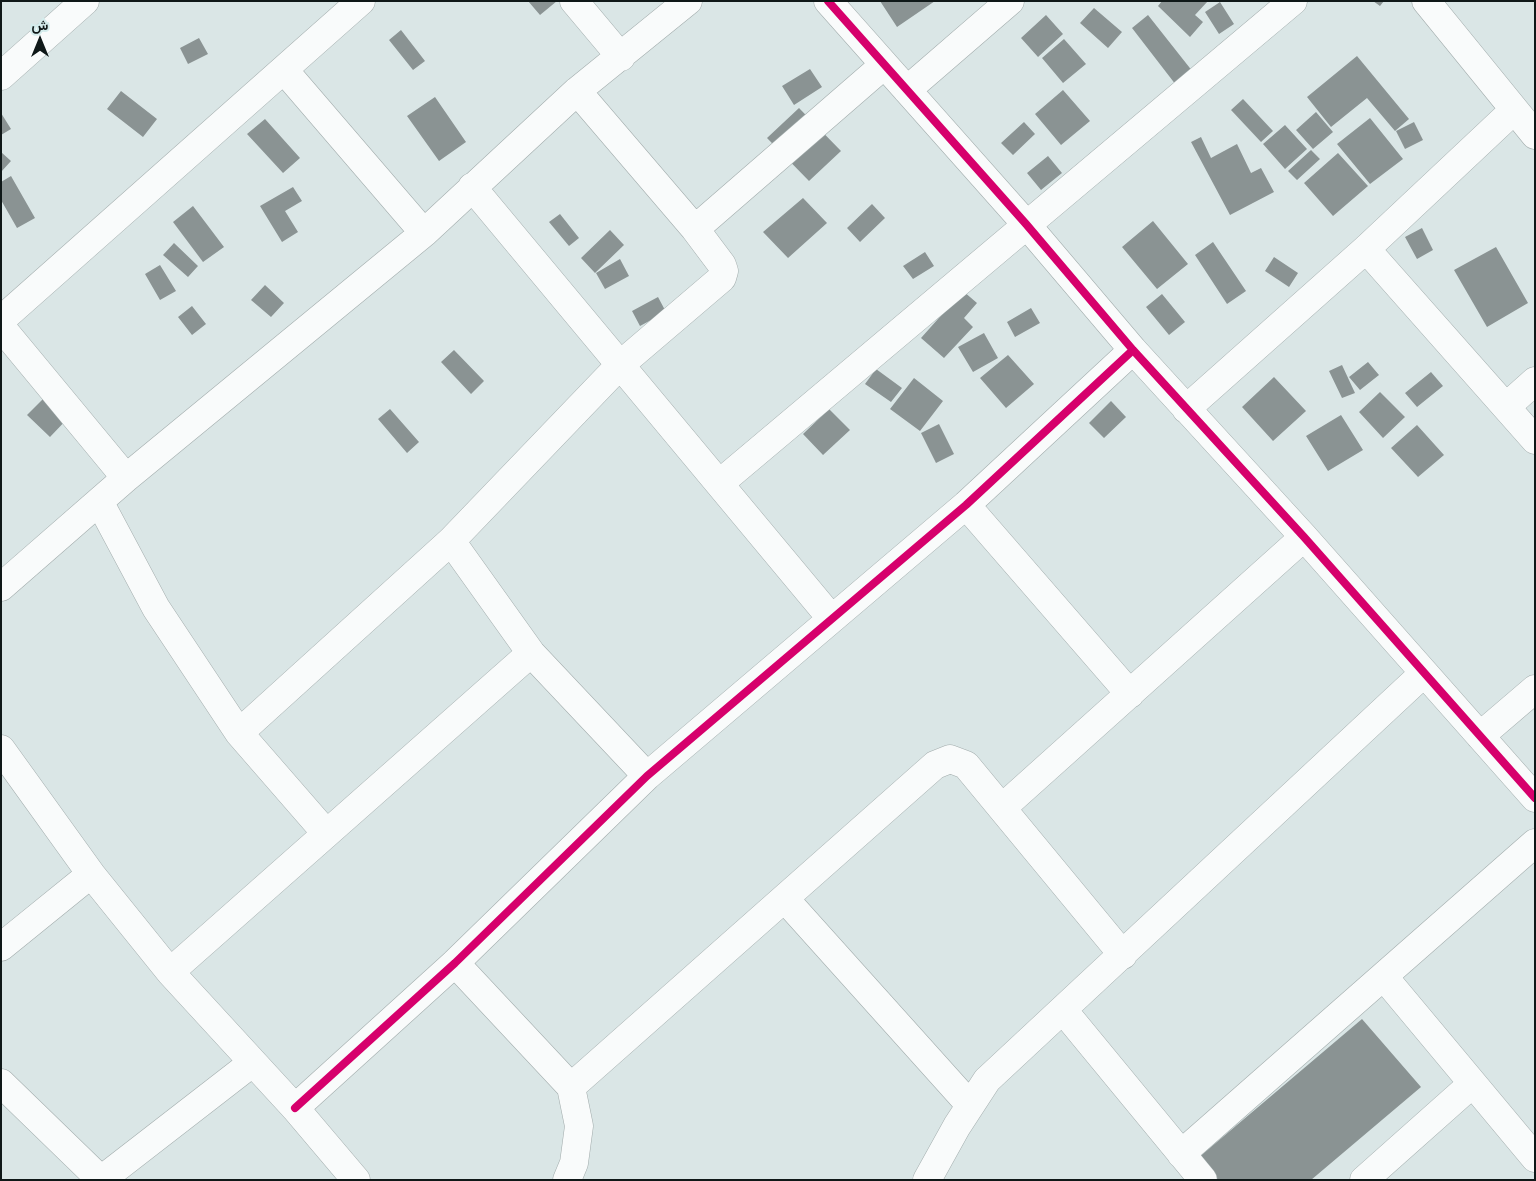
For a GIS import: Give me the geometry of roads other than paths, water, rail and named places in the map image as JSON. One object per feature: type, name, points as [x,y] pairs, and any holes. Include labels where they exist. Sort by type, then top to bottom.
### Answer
[{"type":"street","points":[[1,76],[85,1]]},
{"type":"street","points":[[574,1],[621,57]]},
{"type":"street","points":[[1,587],[100,503],[126,478],[424,233],[578,91],[688,1]]},
{"type":"street","points":[[828,1],[1026,224],[1133,350],[1304,537],[1535,798]]},
{"type":"street","points":[[907,90],[1010,1]]},
{"type":"street","points":[[1426,1],[1535,135]]},
{"type":"street","points":[[720,483],[1288,3]]},
{"type":"street","points":[[1,320],[284,70],[345,6]]},
{"type":"street","points":[[695,229],[884,65]]},
{"type":"street","points":[[284,70],[424,233]]},
{"type":"street","points":[[239,733],[451,541],[620,365],[722,278],[722,265],[695,229],[578,91]]},
{"type":"street","points":[[1186,409],[1366,249],[1514,110]]},
{"type":"street","points":[[472,187],[831,618]]},
{"type":"street","points":[[1366,249],[1507,406],[1535,440]]},
{"type":"street","points":[[1,327],[126,478]]},
{"type":"street","points":[[295,1108],[455,963],[647,776],[966,504],[1133,350]]},
{"type":"street","points":[[1507,406],[1535,382]]},
{"type":"street","points":[[100,503],[156,608],[239,733],[326,833]]},
{"type":"street","points":[[966,504],[1130,694]]},
{"type":"street","points":[[1002,808],[1304,537]]},
{"type":"street","points":[[451,541],[531,652],[647,776]]},
{"type":"street","points":[[170,972],[531,652]]},
{"type":"street","points":[[927,1180],[970,1105],[988,1080],[1424,673]]},
{"type":"street","points":[[1480,736],[1535,689]]},
{"type":"street","points":[[1,749],[90,874],[170,972],[295,1108],[356,1180]]},
{"type":"street","points":[[571,1087],[786,899],[935,765],[950,759],[966,765],[1123,955]]},
{"type":"street","points":[[1182,1154],[1535,843]]},
{"type":"street","points":[[1,947],[90,874]]},
{"type":"street","points":[[786,899],[970,1105]]},
{"type":"street","points":[[455,963],[571,1087],[579,1126],[574,1163],[567,1180]]},
{"type":"street","points":[[1384,977],[1535,1158]]},
{"type":"street","points":[[1062,1010],[1203,1180]]},
{"type":"street","points":[[1,1083],[101,1180],[252,1063]]},
{"type":"street","points":[[1364,1180],[1472,1084]]}]
